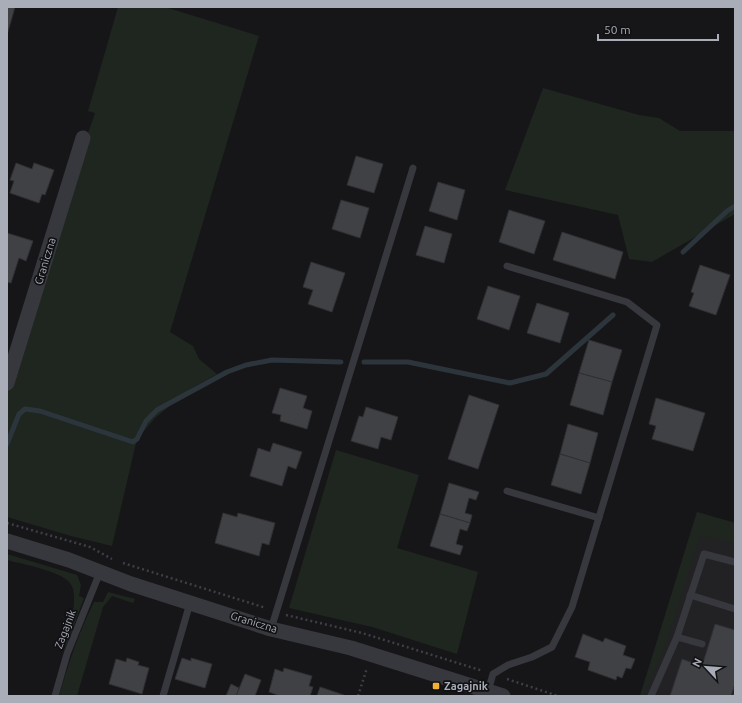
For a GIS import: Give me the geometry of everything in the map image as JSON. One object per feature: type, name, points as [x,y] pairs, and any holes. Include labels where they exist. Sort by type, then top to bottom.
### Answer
[{"type":"street","name":"Graniczna","points":[[7,383],[83,138]]},
{"type":"street","name":"Graniczna","points":[[7,541],[69,560],[131,584],[190,603],[272,628],[372,654],[503,696]]},
{"type":"lane","points":[[272,628],[413,168]]},
{"type":"lane","points":[[488,691],[493,674],[508,665],[532,657],[552,647],[572,607],[657,325],[627,302],[507,266]]},
{"type":"lane","points":[[507,491],[599,518]]},
{"type":"lane","points":[[651,696],[677,636],[704,554],[735,562]]},
{"type":"lane","name":"Zagajnik","points":[[55,696],[67,654],[100,572]]},
{"type":"lane","points":[[690,595],[735,609]]},
{"type":"lane","points":[[163,696],[190,603]]},
{"type":"lane","points":[[677,636],[702,644]]},
{"type":"path","points":[[358,696],[372,654]]},
{"type":"shaded area","points":[[118,7],[165,7],[259,36],[170,332],[193,346],[199,359],[217,374],[192,388],[155,418],[137,439],[112,546],[71,536],[7,517],[7,394],[80,156],[95,113],[88,111]]},
{"type":"shaded area","points":[[543,88],[639,115],[659,118],[680,131],[735,131],[735,214],[652,262],[629,259],[618,215],[505,190]]},
{"type":"shaded area","points":[[336,450],[419,475],[397,548],[478,572],[457,654],[372,627],[289,608]]},
{"type":"shaded area","points":[[697,512],[735,523],[735,696],[640,696]]},
{"type":"shaded area","points":[[697,512],[735,523],[735,544],[700,535],[666,644],[643,696],[640,696]]},
{"type":"shaded area","points":[[7,554],[77,575],[81,585],[79,596],[84,598],[64,652],[74,606],[73,589],[70,583],[58,575],[50,572],[7,560]]},
{"type":"shaded area","points":[[108,592],[135,599],[133,603],[112,596],[103,607],[77,696],[59,696],[74,648],[88,614],[94,602],[103,602]]},
{"type":"building","points":[[7,7],[15,7],[7,35]]},
{"type":"building","points":[[356,156],[383,164],[374,193],[347,185]]},
{"type":"building","points":[[16,163],[32,169],[34,163],[54,170],[45,195],[42,194],[39,203],[10,193],[14,181],[10,180]]},
{"type":"building","points":[[438,182],[465,190],[457,220],[429,211]]},
{"type":"building","points":[[341,200],[369,208],[360,238],[332,229]]},
{"type":"building","points":[[509,210],[545,221],[534,254],[499,242]]},
{"type":"building","points":[[425,226],[452,234],[444,263],[416,255]]},
{"type":"building","points":[[562,232],[623,252],[615,279],[553,260]]},
{"type":"building","points":[[7,233],[33,241],[26,261],[19,258],[11,283],[7,282]]},
{"type":"building","points":[[311,262],[345,273],[332,312],[308,304],[313,290],[303,287]]},
{"type":"building","points":[[700,265],[730,275],[716,315],[689,306],[694,293],[691,292]]},
{"type":"building","points":[[488,286],[520,296],[509,330],[477,319]]},
{"type":"building","points":[[537,303],[569,313],[560,343],[527,333]]},
{"type":"building","points":[[589,340],[622,350],[612,382],[579,373]]},
{"type":"building","points":[[579,373],[612,382],[603,415],[570,405]]},
{"type":"building","points":[[280,388],[307,396],[303,408],[312,411],[307,429],[280,421],[281,415],[272,413]]},
{"type":"building","points":[[469,395],[499,405],[478,469],[448,459]]},
{"type":"building","points":[[656,398],[705,413],[693,451],[652,439],[656,426],[649,424]]},
{"type":"building","points":[[366,407],[398,417],[391,440],[381,437],[378,449],[351,441],[359,416],[363,417]]},
{"type":"building","points":[[568,424],[598,433],[590,463],[560,454]]},
{"type":"building","points":[[273,443],[302,452],[296,469],[288,466],[282,486],[250,476],[258,448],[270,452]]},
{"type":"building","points":[[560,454],[590,463],[581,494],[551,485]]},
{"type":"building","points":[[449,483],[479,492],[476,500],[469,498],[465,513],[472,515],[470,523],[440,514]]},
{"type":"building","points":[[223,513],[237,517],[238,513],[275,523],[269,545],[262,543],[259,556],[215,543]]},
{"type":"building","points":[[440,514],[470,523],[467,531],[460,529],[456,544],[463,546],[460,555],[430,546]]},
{"type":"building","points":[[715,624],[735,630],[735,684],[731,696],[670,696],[682,659],[702,666]]},
{"type":"building","points":[[583,634],[603,642],[605,638],[626,646],[623,655],[635,659],[631,669],[626,668],[622,678],[617,676],[616,680],[588,670],[590,662],[575,657]]},
{"type":"building","points":[[127,658],[139,662],[138,665],[149,668],[142,694],[109,684],[116,659],[126,662]]},
{"type":"building","points":[[182,658],[191,661],[191,658],[212,664],[205,688],[175,679]]},
{"type":"building","points":[[284,668],[312,676],[309,686],[313,687],[310,696],[280,696],[269,692],[275,669],[283,672]]},
{"type":"building","points":[[245,674],[261,680],[255,696],[236,696]]},
{"type":"building","points":[[231,684],[239,688],[236,696],[226,696]]},
{"type":"building","points":[[320,687],[344,695],[344,696],[317,696]]},
{"type":"waterway","points":[[683,252],[727,211],[735,206]]},
{"type":"waterway","points":[[364,362],[408,362],[510,383],[546,374],[613,315]]},
{"type":"waterway","points":[[7,444],[19,414],[25,409],[40,411],[133,442],[137,439],[146,421],[157,410],[227,372],[246,365],[272,360],[341,362]]},
{"type":"place","name":"Zagajnik","points":[[436,686]]}]
